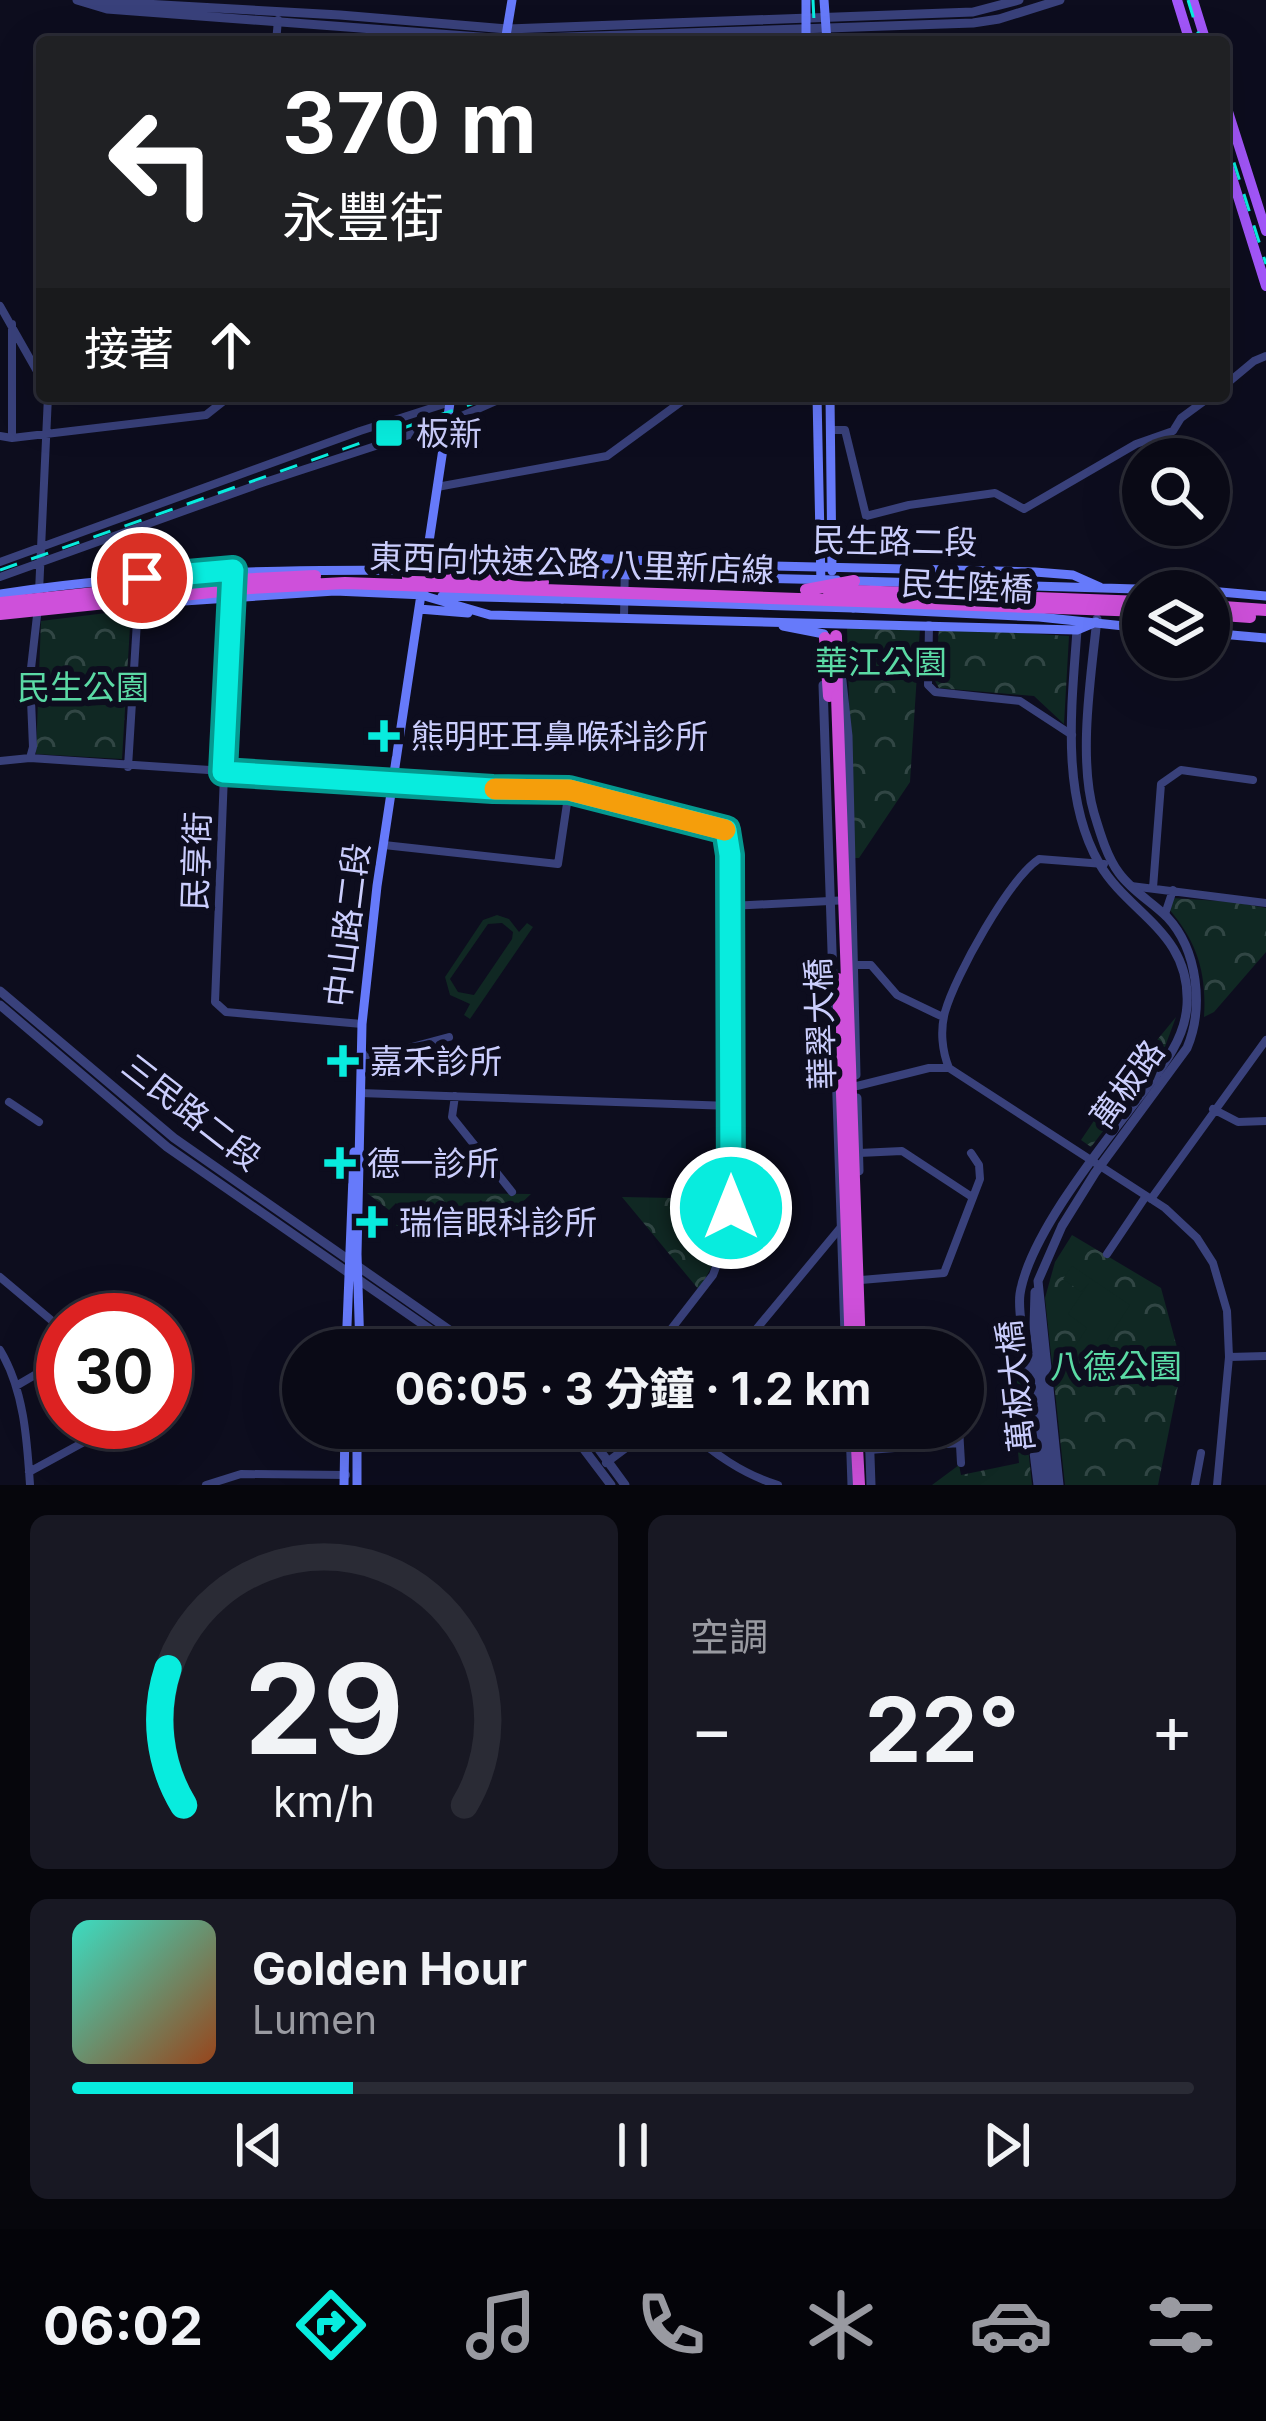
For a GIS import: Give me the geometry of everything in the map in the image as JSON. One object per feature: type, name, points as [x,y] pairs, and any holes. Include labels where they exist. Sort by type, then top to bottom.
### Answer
[{"type":"highway","name":"東西向快速公路 八里新店線","points":[[0,603],[198,582],[342,576],[1122,610]]},
{"type":"highway","points":[[803,594],[854,581]]},
{"type":"highway","name":"東西向快速公路 八里新店線","points":[[0,617],[188,593],[345,583],[1122,602]]},
{"type":"highway","points":[[803,594],[853,608]]},
{"type":"highway","points":[[1230,611],[1266,614]]},
{"type":"highway","name":"華翠大橋","points":[[828,630],[855,1329]]},
{"type":"highway","points":[[860,1449],[862,1485]]},
{"type":"main road","points":[[506,36],[512,0]]},
{"type":"main road","points":[[806,0],[806,30]]},
{"type":"main road","points":[[824,0],[827,36]]},
{"type":"main road","points":[[1177,0],[1188,36]]},
{"type":"main road","points":[[1192,0],[1204,36]]},
{"type":"main road","points":[[1230,118],[1266,233]]},
{"type":"main road","points":[[1230,171],[1266,286]]},
{"type":"main road","name":"中山路二段","points":[[348,1329],[362,1024],[450,402]]},
{"type":"main road","points":[[817,402],[828,630]]},
{"type":"main road","points":[[826,565],[830,402]]},
{"type":"main road","name":"民生路二段","points":[[427,550],[1073,574],[1100,587],[1122,586]]},
{"type":"main road","name":"民生路二段","points":[[424,571],[509,555]]},
{"type":"main road","points":[[0,594],[233,570],[424,571]]},
{"type":"main road","name":"民生陸橋","points":[[424,571],[1100,587]]},
{"type":"main road","points":[[0,617],[335,591],[422,595],[490,615]]},
{"type":"main road","name":"民生路二段","points":[[1230,593],[1266,596]]},
{"type":"main road","name":"民生陸橋","points":[[422,595],[853,608],[1077,625]]},
{"type":"main road","points":[[419,609],[828,630],[929,623],[1122,625]]},
{"type":"main road","points":[[1230,635],[1266,638]]},
{"type":"main road","name":"中山路二段","points":[[352,1268],[359,1282],[360,1329]]},
{"type":"main road","points":[[344,1480],[345,1449]]},
{"type":"main road","points":[[357,1449],[357,1480]]},
{"type":"street","points":[[320,20],[323,0]]},
{"type":"street","points":[[549,36],[806,30],[827,24],[973,12],[1019,0]]},
{"type":"street","points":[[827,24],[989,21],[1060,0]]},
{"type":"street","points":[[83,1],[146,2],[278,17]]},
{"type":"street","points":[[83,1],[128,10],[278,17],[495,36]]},
{"type":"street","points":[[276,36],[278,17]]},
{"type":"street","points":[[1251,239],[1266,233]]},
{"type":"street","points":[[0,306],[36,369]]},
{"type":"street","points":[[12,324],[12,438]]},
{"type":"street","points":[[1230,381],[1266,356]]},
{"type":"street","points":[[30,758],[30,677],[40,589],[48,402]]},
{"type":"street","points":[[0,436],[206,415],[222,402]]},
{"type":"street","points":[[0,562],[444,402]]},
{"type":"street","points":[[0,577],[446,423],[493,402]]},
{"type":"street","points":[[437,487],[607,456],[681,402]]},
{"type":"street","points":[[831,430],[845,430],[866,516],[995,493],[1024,509],[1136,444],[1173,431],[1181,418],[1203,402]]},
{"type":"street","points":[[623,619],[625,560]]},
{"type":"street","name":"民享街","points":[[233,570],[215,1002],[218,1009],[362,1024]]},
{"type":"street","name":"萬板路","points":[[1048,1485],[1038,1281],[1094,1164],[1173,1070],[1196,1027],[1195,979],[1178,931],[1131,886],[1113,861],[1094,812],[1089,781],[1100,587]]},
{"type":"street","points":[[128,767],[138,605]]},
{"type":"street","points":[[929,623],[928,685],[935,692],[1020,701],[1072,735]]},
{"type":"street","name":"萬板路","points":[[1048,1485],[1020,1294],[1048,1229],[1169,1057],[1187,1008],[1178,959],[1164,932],[1100,866],[1083,822],[1072,735],[1077,625]]},
{"type":"street","points":[[828,630],[848,736],[859,1154],[858,1329]]},
{"type":"street","points":[[828,630],[830,966],[840,1227],[853,1329]]},
{"type":"street","points":[[0,761],[30,758],[569,790],[726,830],[731,1208],[722,1257],[699,1298],[673,1329]]},
{"type":"street","points":[[1153,888],[1161,784],[1181,770],[1253,780]]},
{"type":"street","points":[[384,845],[558,864],[569,790]]},
{"type":"street","points":[[949,1068],[943,1048],[943,1017],[974,949],[1027,867],[1039,859],[1100,866],[1113,861]]},
{"type":"street","points":[[1131,886],[1266,902]]},
{"type":"street","points":[[1165,914],[1172,890]]},
{"type":"street","points":[[730,906],[851,900]]},
{"type":"street","points":[[830,966],[871,964],[897,995],[943,1017]]},
{"type":"street","name":"三民路二段","points":[[0,991],[174,1138],[352,1268]]},
{"type":"street","name":"三民路二段","points":[[0,1005],[167,1147],[352,1268]]},
{"type":"street","points":[[359,1056],[449,1037]]},
{"type":"street","points":[[1107,1254],[1266,1040]]},
{"type":"street","points":[[857,1086],[929,1068],[949,1068],[1187,1227],[1213,1263],[1227,1312],[1229,1357],[1217,1485]]},
{"type":"street","points":[[358,1093],[731,1106]]},
{"type":"street","points":[[455,1096],[452,1117],[512,1192]]},
{"type":"street","points":[[9,1102],[39,1122]]},
{"type":"street","points":[[1214,1109],[1238,1122],[1266,1121]]},
{"type":"street","points":[[859,1154],[902,1151],[972,1197]]},
{"type":"street","points":[[861,1280],[944,1273],[980,1172],[971,1154]]},
{"type":"street","points":[[756,1329],[840,1227],[860,1220]]},
{"type":"street","points":[[352,1268],[446,1329]]},
{"type":"street","points":[[0,1277],[36,1307]]},
{"type":"street","name":"萬板大橋","points":[[1025,1280],[1027,1336],[1046,1467]]},
{"type":"street","name":"萬板大橋","points":[[1038,1281],[1034,1326],[1048,1485]]},
{"type":"street","points":[[359,1282],[429,1329]]},
{"type":"street","points":[[0,1350],[16,1386],[30,1485]]},
{"type":"street","points":[[1229,1357],[1266,1356]]},
{"type":"street","points":[[16,1386],[36,1374]]},
{"type":"street","points":[[29,1472],[71,1449]]},
{"type":"street","points":[[595,1449],[611,1485]]},
{"type":"street","points":[[604,1464],[624,1449]]},
{"type":"street","points":[[708,1449],[778,1485]]},
{"type":"street","points":[[862,1485],[869,1450],[882,1449]]},
{"type":"street","points":[[960,1449],[962,1463]]},
{"type":"street","points":[[1195,1485],[1202,1453]]},
{"type":"street","points":[[604,1464],[625,1485]]},
{"type":"street","points":[[206,1485],[241,1474],[357,1480]]},
{"type":"green space","name":"民生公園","points":[[131,610],[122,759],[36,754],[41,621]]},
{"type":"green space","name":"華江公園","points":[[847,627],[920,628],[910,782],[859,858],[853,858]]},
{"type":"green space","points":[[939,628],[1069,636],[1064,724],[1034,696],[939,688],[935,681]]},
{"type":"green space","points":[[1172,898],[1266,908],[1266,952],[1214,1012],[1204,1017],[1198,958],[1168,908]]},
{"type":"green space","points":[[497,915],[509,919],[519,932],[527,923],[533,927],[470,1019],[464,1015],[470,1004],[450,995],[445,977],[483,920]],"holes":[[[502,923],[513,932],[474,995],[458,992],[450,979],[488,924]]]},
{"type":"green space","points":[[1176,1017],[1163,1052],[1091,1147],[1081,1140],[1110,1097]]},
{"type":"green space","points":[[367,1193],[531,1194],[500,1223],[481,1200],[452,1219],[408,1227],[396,1226],[402,1212],[396,1203],[389,1210]]},
{"type":"green space","points":[[622,1197],[725,1199],[718,1255],[699,1290]]},
{"type":"green space","name":"八德公園","points":[[1072,1235],[1161,1288],[1182,1366],[1158,1485],[1065,1485],[1045,1298],[1055,1262]]},
{"type":"green space","points":[[1072,1266],[1130,1305],[1107,1340],[1117,1347],[1100,1373],[1070,1354],[1087,1328],[1068,1314],[1089,1283],[1081,1292],[1063,1279]]},
{"type":"green space","points":[[1010,1361],[1019,1363],[1032,1485],[932,1485],[959,1465],[961,1475],[1019,1463]]},
{"type":"railway","points":[[813,0],[815,36]]},
{"type":"railway","points":[[1188,0],[1199,36]]},
{"type":"railway","points":[[1230,150],[1266,264]]},
{"type":"railway","points":[[0,570],[477,402]]},
{"type":"slow traffic","points":[[495,789],[569,790],[725,830]]},
{"type":"place","name":"板新","points":[[389,433]]},
{"type":"place","name":"熊明旺耳鼻喉科診所","points":[[384,736]]},
{"type":"place","name":"嘉禾診所","points":[[343,1061]]},
{"type":"place","name":"德一診所","points":[[340,1163]]},
{"type":"place","name":"瑞信眼科診所","points":[[372,1222]]},
{"type":"route","points":[[142,578],[233,570],[223,772],[569,790],[726,830],[730,855],[731,1208]]}]
